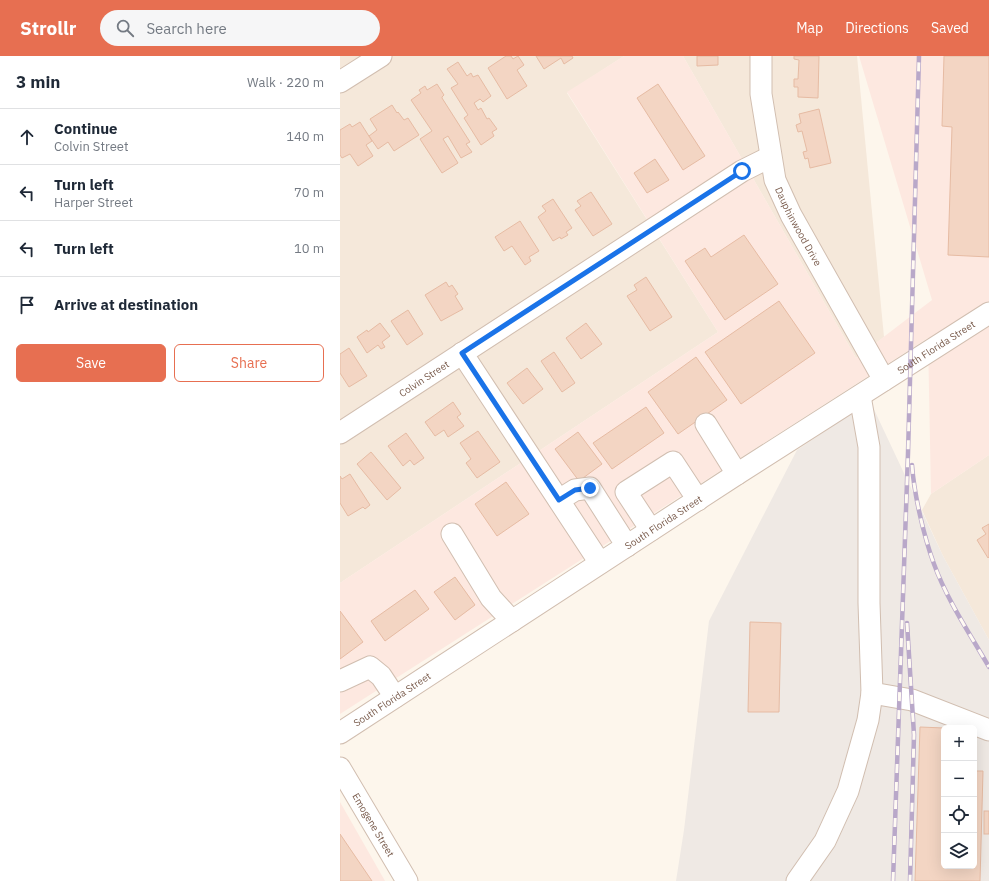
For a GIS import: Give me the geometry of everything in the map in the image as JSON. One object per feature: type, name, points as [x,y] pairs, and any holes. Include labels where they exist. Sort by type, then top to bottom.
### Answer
[{"type":"street","points":[[340,82],[381,56]]},
{"type":"street","name":"Dauphinwood Drive","points":[[762,56],[761,94],[770,157],[775,180],[790,215],[884,380]]},
{"type":"street","name":"Colvin Street","points":[[340,433],[742,171],[770,157]]},
{"type":"street","name":"South Florida Street","points":[[340,733],[737,474],[989,313]]},
{"type":"street","points":[[462,353],[600,563]]},
{"type":"street","points":[[797,881],[825,841],[848,791],[868,720],[872,693],[869,603],[869,447],[860,396]]},
{"type":"street","points":[[706,424],[737,474]]},
{"type":"street","points":[[651,530],[626,492],[640,483],[673,462],[698,500]]},
{"type":"street","points":[[559,500],[575,490],[590,488],[627,546]]},
{"type":"street","points":[[452,534],[491,598],[512,621]]},
{"type":"street","points":[[340,681],[370,667],[381,676],[395,697]]},
{"type":"street","points":[[872,693],[912,700],[989,730]]},
{"type":"street","name":"Emogene Street","points":[[340,768],[407,881]]},
{"type":"shaded area","points":[[340,56],[624,56],[567,93],[718,332],[340,583]]},
{"type":"shaded area","points":[[624,56],[683,56],[856,358],[932,300],[859,56],[989,56],[989,455],[931,494],[928,338],[340,714],[340,583],[718,332],[567,92]]},
{"type":"shaded area","points":[[683,56],[857,56],[884,337],[856,358]]},
{"type":"shaded area","points":[[870,401],[943,556],[989,640],[989,881],[676,881],[684,830],[709,621],[797,450]]},
{"type":"shaded area","points":[[989,455],[989,640],[943,556],[922,510],[931,494]]},
{"type":"shaded area","points":[[340,802],[385,881],[340,881]]},
{"type":"building","points":[[506,56],[511,56],[513,59],[518,56],[524,65],[517,70],[527,86],[507,99],[488,68]]},
{"type":"building","points":[[536,56],[572,56],[573,58],[564,64],[561,58],[544,69]]},
{"type":"building","points":[[697,56],[718,56],[718,65],[697,66]]},
{"type":"building","points":[[794,56],[819,56],[818,98],[798,97],[798,87],[794,87],[794,79],[798,79],[799,60],[794,59]]},
{"type":"building","points":[[944,56],[989,56],[989,257],[948,255],[952,127],[942,126]]},
{"type":"building","points":[[458,62],[467,76],[471,73],[473,77],[478,75],[491,96],[483,102],[480,99],[474,103],[478,110],[481,108],[487,119],[489,118],[497,129],[492,132],[494,136],[481,145],[464,118],[468,115],[451,88],[458,84],[447,69]]},
{"type":"building","points":[[437,84],[444,95],[442,98],[470,142],[466,144],[472,152],[461,158],[448,136],[443,139],[458,163],[442,173],[420,139],[432,131],[411,100],[421,93],[419,90],[425,86],[427,90]]},
{"type":"building","points":[[658,84],[705,156],[683,170],[637,98]]},
{"type":"building","points":[[392,105],[404,120],[408,118],[419,135],[394,151],[388,142],[378,149],[369,136],[377,130],[370,119]]},
{"type":"building","points":[[819,109],[831,163],[810,168],[808,158],[805,159],[803,152],[807,151],[802,131],[798,132],[796,125],[801,123],[799,114]]},
{"type":"building","points":[[360,122],[372,141],[366,145],[373,156],[358,166],[350,154],[342,158],[340,155],[340,130],[350,124],[352,127]]},
{"type":"building","points":[[655,159],[669,180],[647,193],[634,173]]},
{"type":"building","points":[[591,192],[612,224],[593,236],[575,210],[581,206],[577,201]]},
{"type":"building","points":[[553,199],[572,228],[566,232],[568,235],[553,241],[538,217],[546,211],[542,206]]},
{"type":"building","points":[[520,221],[539,251],[529,257],[531,261],[525,265],[512,246],[504,251],[495,237]]},
{"type":"building","points":[[744,235],[778,284],[725,320],[685,261],[705,248],[711,257]]},
{"type":"building","points":[[646,277],[672,317],[650,331],[627,296],[637,290],[634,285]]},
{"type":"building","points":[[446,282],[449,287],[452,285],[458,294],[455,296],[463,309],[441,321],[425,295]]},
{"type":"building","points":[[779,301],[815,353],[741,404],[705,352]]},
{"type":"building","points":[[408,310],[423,334],[407,345],[391,321]]},
{"type":"building","points":[[380,323],[390,336],[382,342],[385,347],[381,349],[378,345],[367,353],[357,337],[367,330],[368,332]]},
{"type":"building","points":[[586,323],[602,344],[581,359],[566,338]]},
{"type":"building","points":[[349,348],[367,376],[349,387],[340,373],[340,354]]},
{"type":"building","points":[[554,352],[575,383],[562,392],[541,361]]},
{"type":"building","points":[[696,357],[727,400],[678,434],[648,392]]},
{"type":"building","points":[[527,368],[543,389],[523,404],[507,383]]},
{"type":"building","points":[[453,402],[461,414],[457,417],[464,426],[448,437],[444,430],[435,436],[425,422]]},
{"type":"building","points":[[646,407],[664,433],[612,469],[593,443]]},
{"type":"building","points":[[478,431],[500,462],[477,478],[466,463],[471,459],[460,443]]},
{"type":"building","points":[[578,432],[602,464],[579,481],[555,449]]},
{"type":"building","points":[[406,433],[424,458],[414,465],[410,460],[403,466],[388,446]]},
{"type":"building","points":[[371,452],[401,488],[387,500],[357,464]]},
{"type":"building","points":[[350,474],[370,505],[365,509],[363,507],[348,516],[340,503],[340,476],[342,479]]},
{"type":"building","points":[[506,482],[529,514],[497,536],[475,504]]},
{"type":"building","points":[[989,524],[988,558],[977,540],[986,534],[982,528]]},
{"type":"building","points":[[455,577],[475,605],[455,620],[434,592]]},
{"type":"building","points":[[415,590],[429,609],[385,641],[371,621]]},
{"type":"building","points":[[340,611],[363,642],[340,659]]},
{"type":"building","points":[[750,622],[781,623],[779,712],[748,712]]},
{"type":"building","points":[[920,727],[941,728],[941,869],[977,869],[977,771],[983,771],[980,881],[915,881]]},
{"type":"building","points":[[984,811],[989,811],[989,834],[984,834]]},
{"type":"building","points":[[340,834],[372,881],[340,881]]},
{"type":"railway","points":[[893,881],[908,453],[919,56]]},
{"type":"railway","points":[[912,465],[920,515],[934,564],[945,591],[989,667]]},
{"type":"railway","points":[[907,623],[914,735],[910,881]]},
{"type":"route","points":[[590,488],[575,490],[559,500],[462,353],[742,171]]}]
